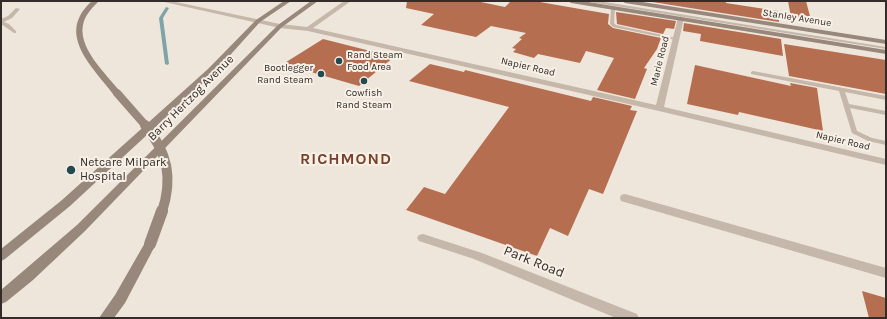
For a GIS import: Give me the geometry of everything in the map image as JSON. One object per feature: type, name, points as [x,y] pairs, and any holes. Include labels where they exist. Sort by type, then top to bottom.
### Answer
[{"type":"main road","points":[[270,12],[280,1]]},
{"type":"main road","name":"Barry Hertzog Avenue","points":[[1,256],[66,203],[211,71],[258,21],[288,1]]},
{"type":"main road","name":"Barry Hertzog Avenue","points":[[1,298],[28,276],[81,228],[280,26],[315,1]]},
{"type":"main road","name":"Stanley Avenue","points":[[571,1],[886,52]]},
{"type":"main road","name":"Stanley Avenue","points":[[625,1],[886,42]]},
{"type":"main road","points":[[95,2],[81,21],[78,37],[89,56],[117,93],[137,116],[161,149],[167,167],[167,187],[163,210],[150,244],[120,299],[106,318]]},
{"type":"street","name":"Napier Road","points":[[163,1],[280,26],[308,29],[659,108],[886,162]]},
{"type":"street","points":[[308,29],[348,1]]},
{"type":"street","name":"Marie Road","points":[[659,108],[681,18]]},
{"type":"street","points":[[625,198],[886,273]]},
{"type":"street","name":"Park Road","points":[[423,238],[478,256],[632,318]]},
{"type":"lane","points":[[590,1],[886,48]]},
{"type":"lane","points":[[613,8],[612,24],[615,26],[676,39]]},
{"type":"lane","points":[[14,32],[1,21],[10,17],[18,9]]},
{"type":"lane","points":[[753,73],[886,98]]},
{"type":"lane","points":[[842,90],[854,132],[870,140],[886,143]]},
{"type":"lane","points":[[846,105],[886,113]]},
{"type":"building","points":[[407,1],[476,1],[505,7],[511,1],[534,1],[609,14],[608,24],[613,28],[661,38],[657,49],[644,68],[647,69],[635,99],[597,90],[614,58],[586,51],[580,63],[538,54],[534,58],[513,52],[516,49],[512,48],[522,39],[519,38],[526,33],[491,26],[476,37],[421,25],[434,14],[406,8]]},
{"type":"building","points":[[646,1],[726,1],[726,3],[778,11],[779,22]]},
{"type":"building","points":[[788,1],[806,1],[811,20],[791,17]]},
{"type":"building","points":[[616,12],[676,21],[674,29],[666,28],[663,34],[617,24]]},
{"type":"building","points":[[684,23],[781,39],[783,56],[700,41],[701,34],[683,31]]},
{"type":"building","name":"Rand Steam Food Area","points":[[323,39],[394,57],[359,86],[283,64]]},
{"type":"building","points":[[784,44],[886,60],[886,94],[789,76]]},
{"type":"building","points":[[430,64],[464,72],[465,70],[591,101],[593,97],[632,106],[630,110],[637,111],[603,194],[589,189],[568,236],[550,228],[537,256],[406,210],[424,187],[445,194],[509,107],[409,81]]},
{"type":"building","points":[[695,65],[791,86],[790,83],[817,88],[823,131],[739,112],[738,115],[687,104]]},
{"type":"building","points":[[862,291],[886,298],[886,318],[869,318]]},
{"type":"waterway","points":[[167,8],[161,18],[167,64]]},
{"type":"place","name":"Rand Steam Food Area","points":[[339,61]]},
{"type":"place","name":"Bootlegger Rand Steam","points":[[321,74]]},
{"type":"place","name":"Cowfish Rand Steam","points":[[364,81]]},
{"type":"place","name":"Netcare Milpark Hospital","points":[[71,170]]},
{"type":"district","name":"RICHMOND","points":[[346,159]]}]
